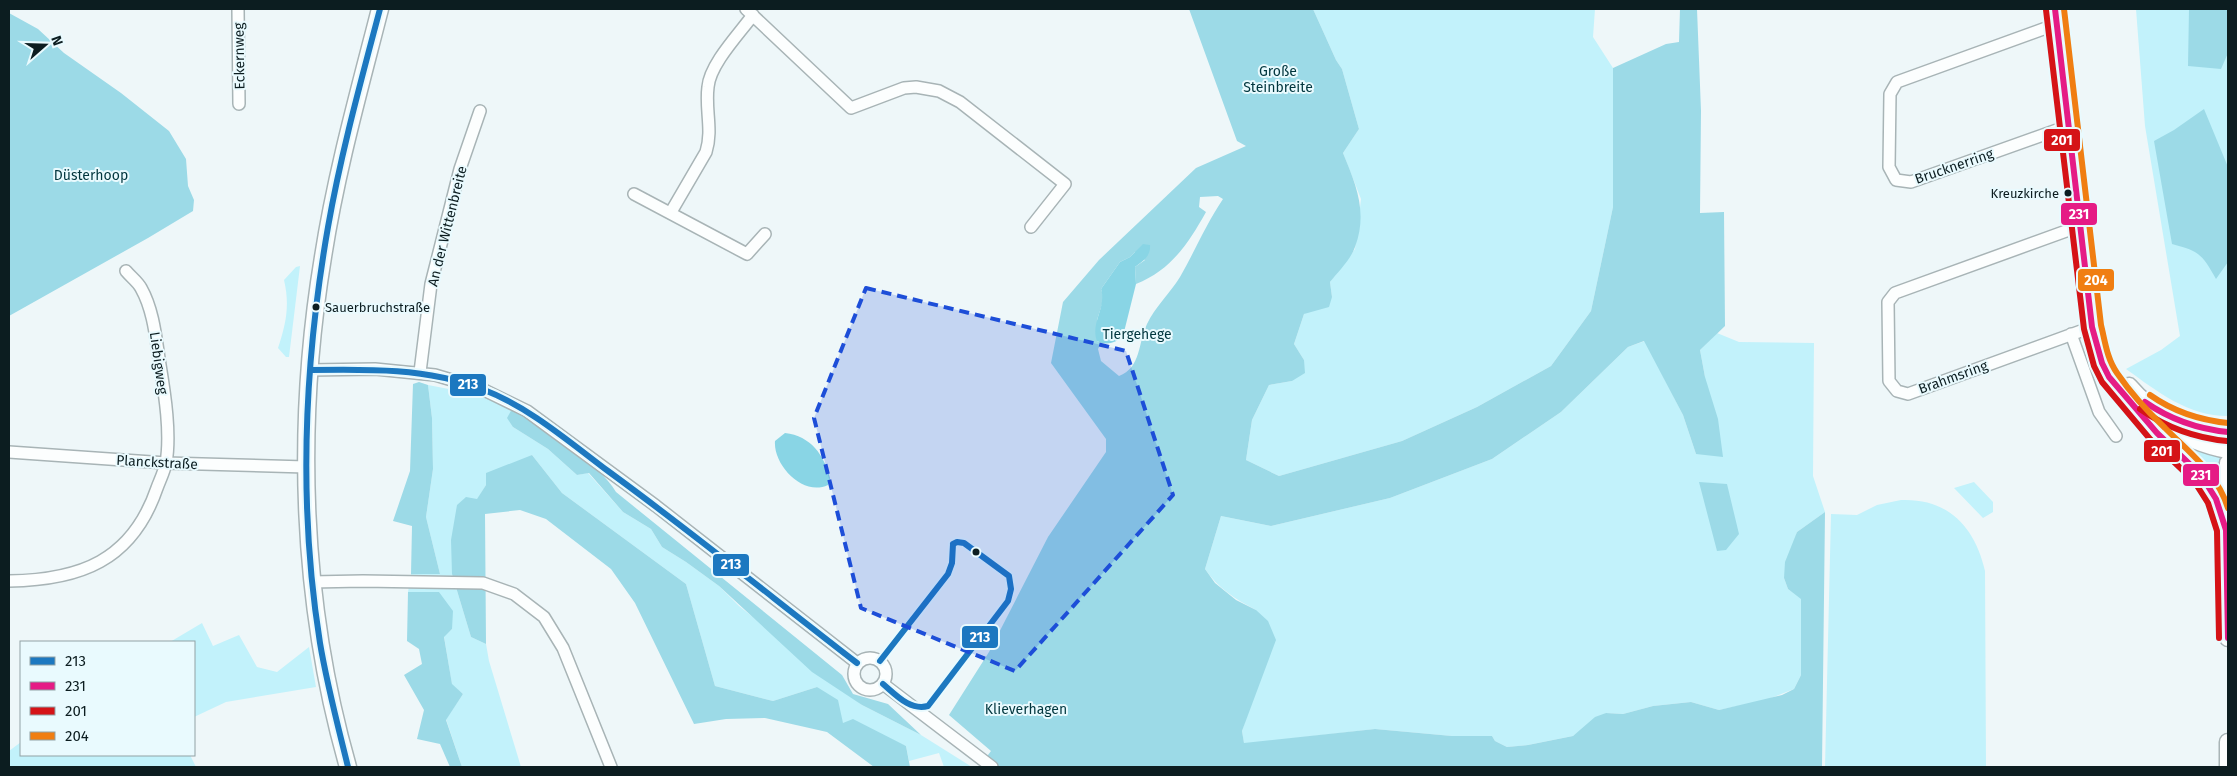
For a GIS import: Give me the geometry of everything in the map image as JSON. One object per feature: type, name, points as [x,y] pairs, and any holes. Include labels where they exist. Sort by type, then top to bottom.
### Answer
[{"type":"street","name":"Eckernweg","points":[[238,9],[239,104]]},
{"type":"street","points":[[348,767],[328,687],[311,582],[306,467],[310,370],[316,307],[337,182],[380,9]]},
{"type":"street","points":[[2055,9],[2092,327],[2109,377],[2157,433],[2186,459],[2205,481],[2216,499],[2226,530]]},
{"type":"street","points":[[672,212],[706,152],[709,143],[708,94],[710,76],[750,12],[851,108],[889,92],[916,87],[939,91],[960,102],[1065,184],[1031,227]]},
{"type":"street","name":"Brucknerring","points":[[2057,28],[2046,28],[1897,82],[1890,94],[1889,167],[1896,180],[1911,182],[2068,126]]},
{"type":"street","name":"An der Wittenbreite","points":[[420,372],[431,284],[460,169],[480,111]]},
{"type":"street","points":[[634,194],[672,212],[746,254],[765,234]]},
{"type":"street","name":"Brahmsring","points":[[2080,226],[1895,293],[1888,302],[1889,381],[1897,391],[1908,394],[2092,327]]},
{"type":"street","name":"Liebigweg","points":[[9,581],[40,580],[67,575],[93,566],[112,554],[139,526],[152,503],[166,463],[167,428],[164,387],[152,314],[141,287],[126,272]]},
{"type":"street","points":[[2071,334],[2099,412],[2116,436]]},
{"type":"street","points":[[2098,344],[2131,389],[2156,411],[2194,427],[2228,432]]},
{"type":"street","points":[[310,370],[375,369],[420,372],[482,389],[527,411],[656,506],[857,663]]},
{"type":"street","points":[[2132,405],[2156,422],[2182,436],[2207,446],[2228,450]]},
{"type":"street","name":"Planckstraße","points":[[9,452],[166,463],[306,467]]},
{"type":"street","points":[[2228,463],[2226,530],[2228,638]]},
{"type":"street","points":[[311,582],[363,580],[483,583],[514,594],[544,618],[563,648],[611,767]]},
{"type":"street","points":[[868,657],[880,661],[886,672],[882,684],[872,690],[859,686],[853,675],[857,663],[868,657]]},
{"type":"street","points":[[882,684],[992,767]]},
{"type":"street","points":[[2228,742],[2228,767]]},
{"type":"highlighted area","points":[[866,288],[1126,351],[1173,495],[1015,671],[861,608],[814,418]]},
{"type":"shaded area","points":[[1313,9],[1595,9],[1593,37],[1613,68],[1613,207],[1591,311],[1551,366],[1477,407],[1402,441],[1279,476],[1246,460],[1252,420],[1269,385],[1292,381],[1304,360],[1294,344],[1304,314],[1332,297],[1330,282],[1355,249],[1361,199],[1343,153],[1359,129],[1342,69]]},
{"type":"shaded area","points":[[2136,9],[2228,9],[2228,416],[2213,415],[2187,407],[2162,394],[2126,369],[2161,350],[2180,336],[2145,126]]},
{"type":"shaded area","points":[[1143,244],[1150,245],[1150,249],[1146,258],[1135,267],[1136,284],[1123,336],[1111,343],[1097,341],[1095,334],[1102,302],[1101,289],[1120,262],[1130,257]]},
{"type":"shaded area","points":[[300,266],[289,357],[286,357],[278,348],[286,314],[287,298],[284,280],[296,267]]},
{"type":"shaded area","points":[[1717,333],[1739,342],[1814,343],[1813,476],[1825,512],[1797,532],[1784,578],[1788,589],[1801,598],[1801,675],[1794,689],[1766,700],[1719,710],[1691,702],[1653,706],[1623,714],[1606,713],[1573,736],[1528,745],[1507,747],[1495,741],[1492,736],[1452,736],[1375,729],[1244,744],[1242,731],[1251,703],[1256,610],[1228,592],[1205,569],[1221,516],[1271,526],[1390,498],[1492,459],[1561,412],[1628,347],[1645,341],[1683,415],[1696,454],[1705,377],[1700,350]]},
{"type":"shaded area","points":[[428,385],[485,396],[512,409],[513,427],[548,449],[577,475],[588,473],[623,512],[651,529],[662,547],[719,586],[739,606],[862,705],[921,735],[972,767],[944,767],[939,753],[909,761],[906,746],[843,723],[817,687],[773,701],[715,686],[686,584],[562,493],[532,455],[486,485],[477,500],[452,574],[471,637],[486,644],[489,661],[521,767],[462,767],[446,719],[463,694],[452,685],[444,636],[452,629],[439,592],[408,592],[411,574],[440,574],[426,517],[433,469],[432,418]]},
{"type":"shaded area","points":[[785,433],[809,442],[820,454],[830,478],[828,485],[818,488],[809,487],[791,477],[784,469],[779,460],[775,441]]},
{"type":"shaded area","points":[[2177,441],[2222,455],[2222,469],[2207,474]]},
{"type":"shaded area","points":[[1974,482],[1993,502],[1993,512],[1983,518],[1954,488]]},
{"type":"shaded area","points":[[1901,500],[1933,504],[1946,510],[1957,518],[1966,529],[1980,555],[1985,571],[1986,767],[1825,767],[1831,514],[1857,515],[1877,505]]},
{"type":"shaded area","points":[[202,623],[213,646],[239,635],[257,667],[277,672],[309,647],[316,687],[226,702],[195,717],[195,641],[172,641]]},
{"type":"shaded area","points":[[20,743],[20,756],[190,756],[196,767],[9,767],[9,751]]},
{"type":"green space","points":[[1189,9],[1313,9],[1342,69],[1359,129],[1343,153],[1359,199],[1360,222],[1359,234],[1351,256],[1330,282],[1332,297],[1329,307],[1304,314],[1294,344],[1304,360],[1305,373],[1292,381],[1269,385],[1252,420],[1246,460],[1279,476],[1402,441],[1477,407],[1551,366],[1591,311],[1613,207],[1613,68],[1666,44],[1679,42],[1680,9],[1697,9],[1701,111],[1700,213],[1724,212],[1725,326],[1700,350],[1705,377],[1718,419],[1723,457],[1696,454],[1683,415],[1644,341],[1628,347],[1561,412],[1492,459],[1390,498],[1271,526],[1221,516],[1205,569],[1215,583],[1236,600],[1256,610],[1268,621],[1276,640],[1242,731],[1244,743],[1375,729],[1452,736],[1492,736],[1495,741],[1507,747],[1573,736],[1595,717],[1606,713],[1623,714],[1653,706],[1691,702],[1719,710],[1782,695],[1794,689],[1801,675],[1801,599],[1788,589],[1784,578],[1785,562],[1797,532],[1825,512],[1822,767],[979,767],[991,751],[949,715],[989,652],[1048,537],[1106,452],[1106,439],[1051,363],[1063,302],[1099,260],[1196,168],[1246,146],[1237,141]],"holes":[[[1218,196],[1223,199],[1180,277],[1150,318],[1135,361],[1126,372],[1119,376],[1101,361],[1098,349],[1101,343],[1097,341],[1097,320],[1104,298],[1101,289],[1120,262],[1135,252],[1145,260],[1135,267],[1136,284],[1169,264],[1185,245],[1206,212],[1199,207],[1200,197]]]},
{"type":"green space","points":[[2189,9],[2228,9],[2228,53],[2221,69],[2188,66]]},
{"type":"green space","name":"Düsterhoop","points":[[9,13],[38,29],[64,53],[121,93],[169,131],[186,159],[188,186],[194,200],[193,211],[9,316]]},
{"type":"green space","points":[[2204,109],[2228,167],[2228,262],[2216,279],[2199,255],[2172,244],[2154,141],[2174,130]]},
{"type":"green space","points":[[419,382],[428,385],[432,418],[433,469],[426,517],[440,574],[411,574],[412,526],[393,521],[410,471],[413,384]]},
{"type":"green space","points":[[512,409],[553,436],[597,469],[616,492],[842,675],[853,694],[888,704],[921,735],[862,705],[812,672],[719,586],[662,547],[651,529],[623,512],[589,473],[577,475],[548,449],[513,427],[507,418]]},
{"type":"green space","points":[[532,455],[562,493],[686,584],[715,686],[773,701],[817,687],[838,700],[843,723],[853,719],[906,746],[910,767],[874,767],[827,732],[765,718],[726,719],[694,724],[635,603],[611,569],[546,519],[520,510],[485,514],[486,644],[471,637],[452,574],[451,540],[457,505],[466,497],[477,499],[486,485],[486,473]]},
{"type":"green space","points":[[1699,482],[1727,484],[1739,534],[1726,550],[1717,551]]},
{"type":"green space","points":[[408,592],[439,592],[453,611],[452,629],[444,637],[452,684],[463,694],[446,720],[462,767],[450,767],[440,744],[417,739],[424,710],[404,675],[422,664],[419,649],[407,641]]},
{"type":"transit line","name":"213","points":[[348,767],[323,659],[313,591],[307,487],[309,382],[320,279],[333,199],[345,144],[380,9]]},
{"type":"transit line","name":"231","points":[[2055,9],[2092,327],[2102,363],[2109,377],[2157,433],[2201,475],[2216,499],[2226,530],[2228,638]]},
{"type":"transit line","name":"204","points":[[2064,9],[2101,325],[2109,356],[2117,373],[2140,402],[2210,474],[2217,484],[2228,508]]},
{"type":"transit line","name":"201","points":[[2046,10],[2084,329],[2094,366],[2102,382],[2150,439],[2194,481],[2208,503],[2217,531],[2219,638]]},
{"type":"transit line","name":"213","points":[[310,370],[375,370],[419,373],[461,382],[499,396],[516,405],[548,426],[640,494],[857,663]]},
{"type":"transit line","name":"204","points":[[2150,395],[2168,406],[2187,414],[2207,420],[2228,423]]},
{"type":"transit line","name":"231","points":[[2145,402],[2185,423],[2206,429],[2228,432]]},
{"type":"transit line","name":"201","points":[[2140,409],[2171,427],[2193,435],[2227,441]]},
{"type":"transit line","name":"213","points":[[883,684],[909,704],[921,707],[928,706],[1008,601],[1011,589],[1009,576],[964,543],[957,542],[953,544]]},
{"type":"transit line","name":"213","points":[[880,661],[948,574],[952,563],[953,544]]},
{"type":"place","name":"Kreuzkirche","points":[[2068,193]]},
{"type":"place","name":"Sauerbruchstraße","points":[[316,307]]},
{"type":"park label","name":"Große Steinbreite","points":[[1278,79]]},
{"type":"park label","name":"Tiergehege","points":[[1137,334]]},
{"type":"park label","name":"Klieverhagen","points":[[1026,709]]}]
